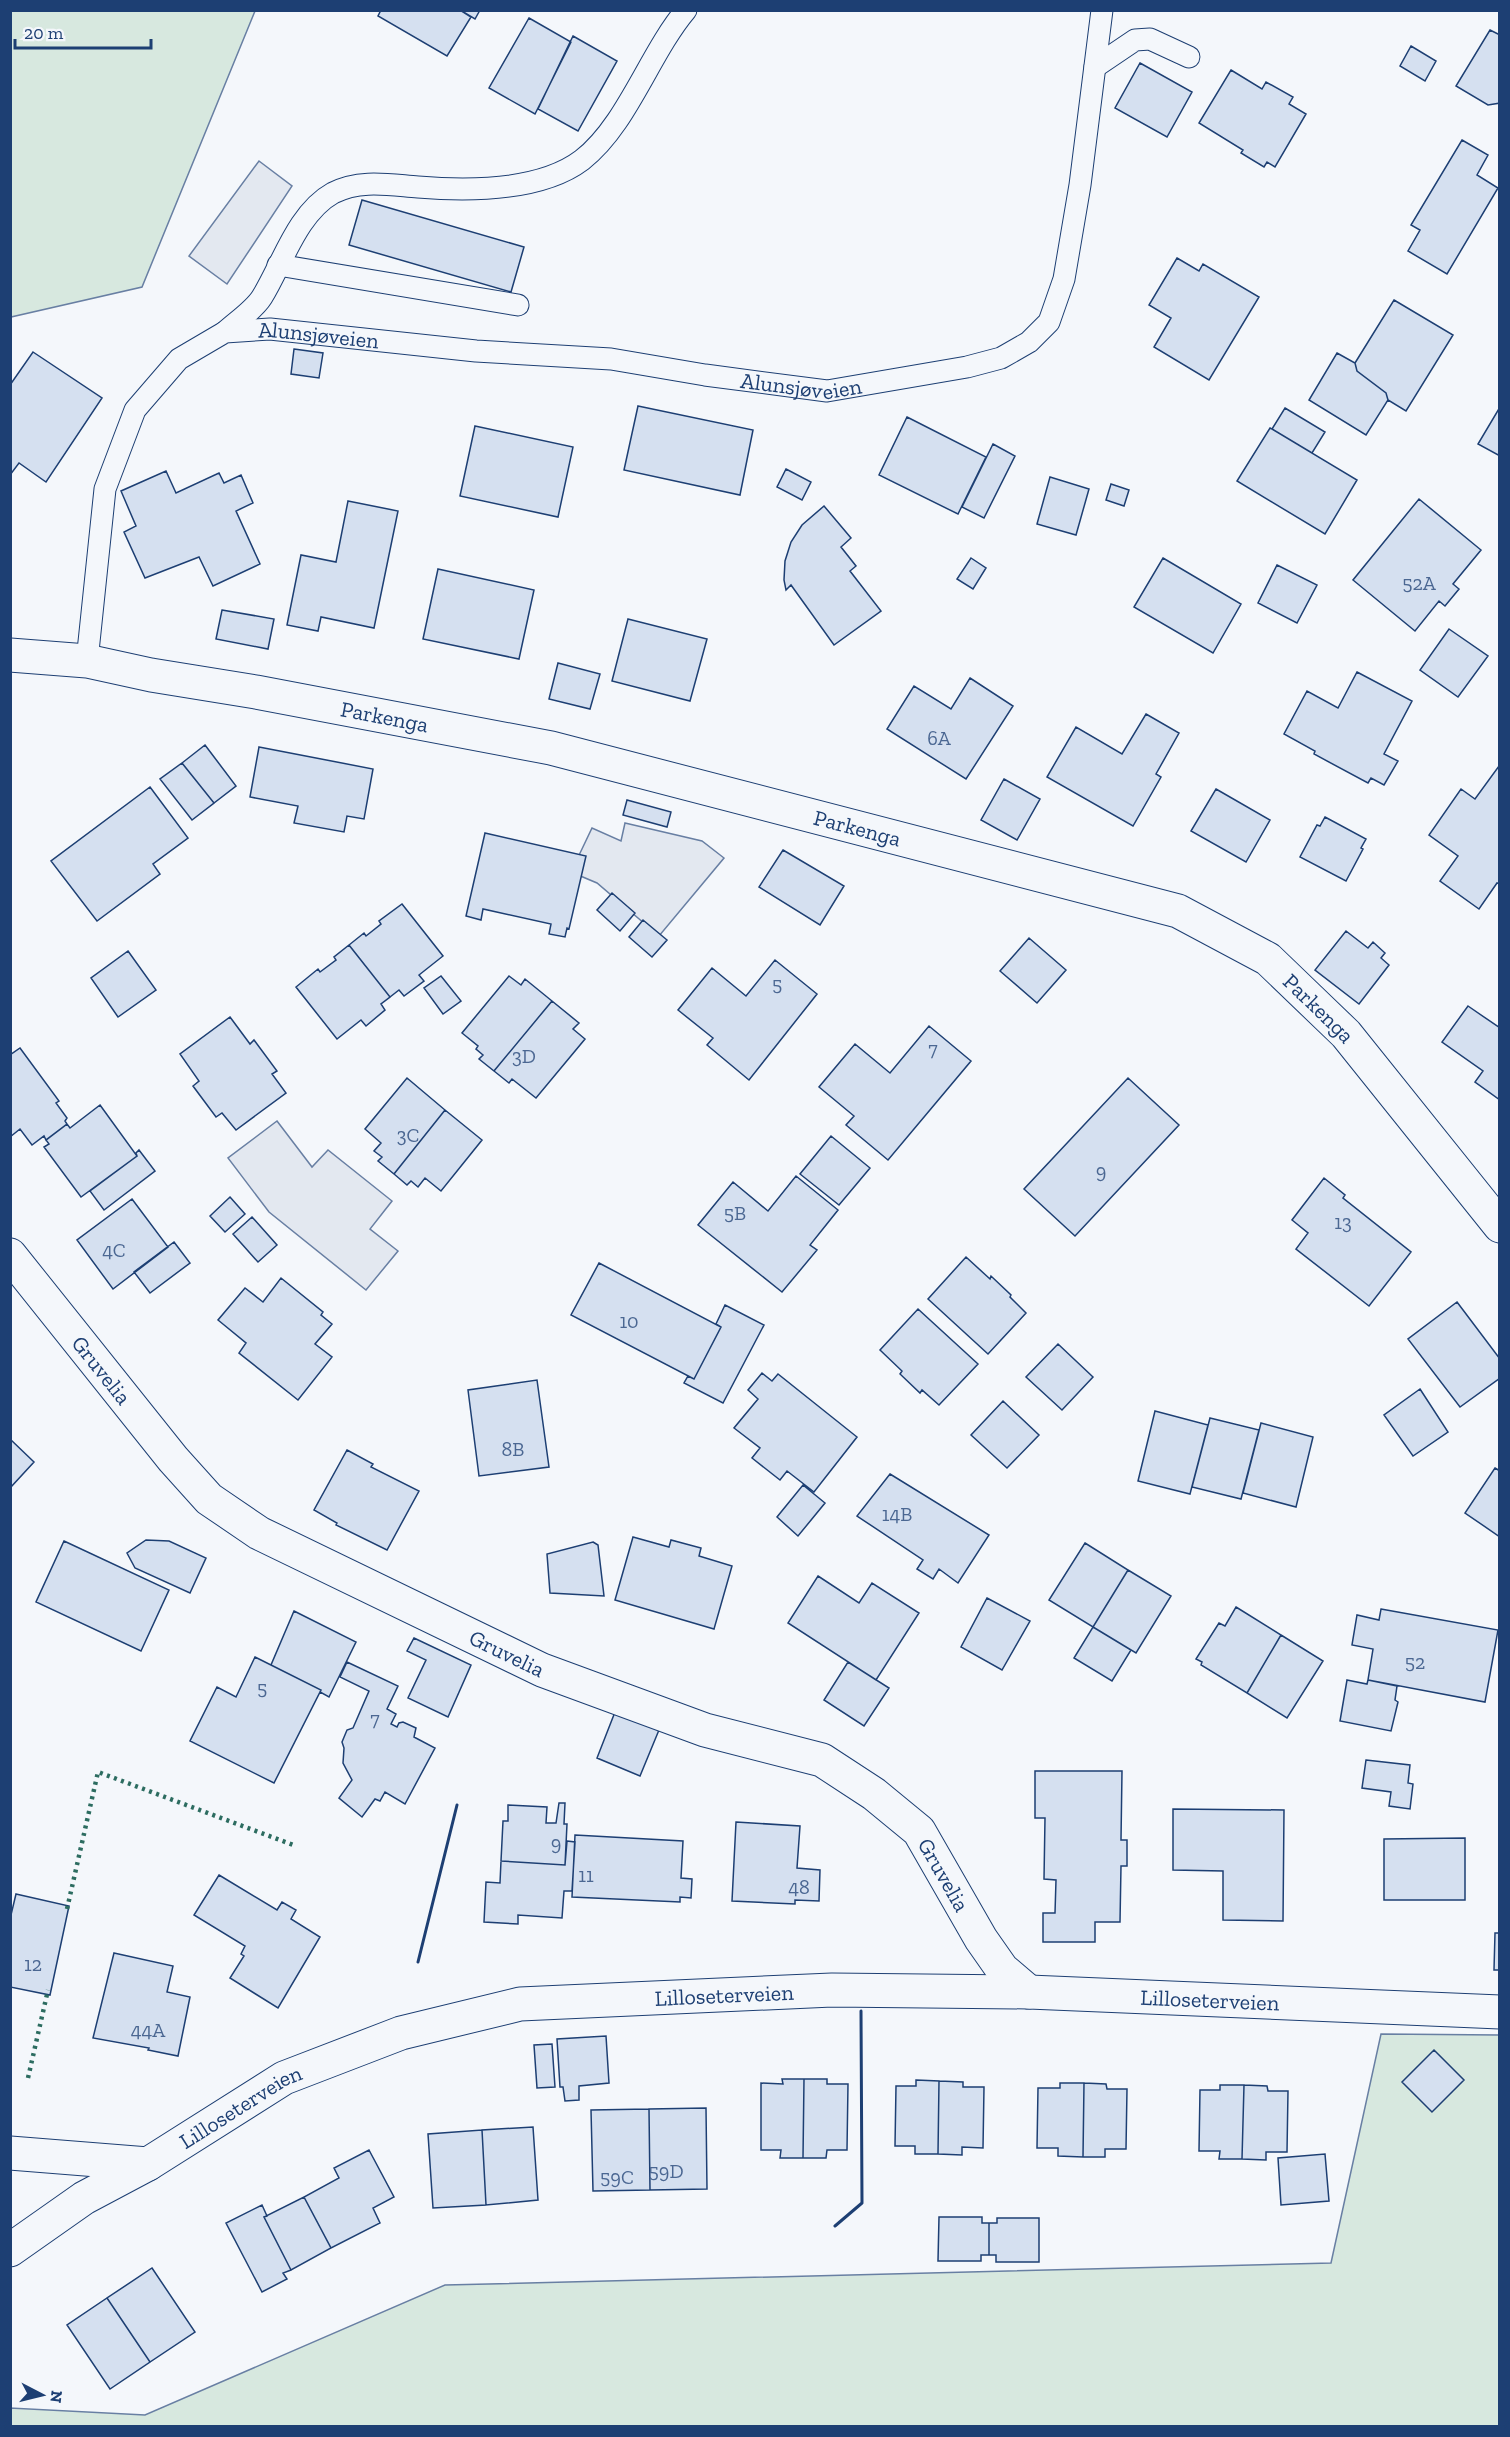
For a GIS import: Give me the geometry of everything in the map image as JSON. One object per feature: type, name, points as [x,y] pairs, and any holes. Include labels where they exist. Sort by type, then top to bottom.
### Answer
[{"type":"street","points":[[10,655],[87,661]]},
{"type":"street","name":"Parkenga","points":[[87,661],[151,675],[256,692],[551,748],[1178,911],[1268,959],[1346,1034],[1500,1226]]},
{"type":"street","name":"Gruvelia","points":[[10,1255],[173,1459],[209,1499],[259,1533],[542,1670],[705,1730],[822,1760],[874,1794],[920,1831],[981,1940],[1002,1969],[1029,1992]]},
{"type":"street","name":"Lilloseterveien","points":[[10,2250],[84,2198],[148,2164],[284,2078],[401,2033],[520,2004],[832,1990],[1029,1992],[1500,2012]]},
{"type":"street","points":[[10,2153],[148,2164]]},
{"type":"lane","name":"Alunsjøveien","points":[[225,332],[270,330],[476,351],[611,359],[705,375],[827,391],[967,367],[1001,358],[1029,342],[1049,322],[1064,279],[1080,185],[1102,10]]},
{"type":"lane","name":"Alunsjøveien","points":[[87,661],[105,489],[135,410],[179,359],[225,332],[261,299],[307,216],[333,194],[364,184],[482,189],[519,184],[554,175],[582,160],[608,133],[682,12]]},
{"type":"lane","points":[[1095,67],[1135,40],[1150,39],[1189,57]]},
{"type":"lane","points":[[278,265],[518,305]]},
{"type":"shaded area","points":[[10,11],[255,11],[142,287],[11,317]]},
{"type":"shaded area","points":[[259,161],[292,186],[227,284],[189,256]]},
{"type":"shaded area","points":[[625,823],[702,841],[724,858],[659,936],[597,883],[571,872],[592,828],[621,841]]},
{"type":"shaded area","points":[[277,1121],[312,1167],[328,1150],[392,1201],[370,1229],[398,1251],[366,1290],[269,1212],[228,1158]]},
{"type":"shaded area","points":[[1381,2034],[1499,2035],[1499,2426],[11,2426],[10,2408],[145,2415],[445,2285],[1331,2263]]},
{"type":"building","points":[[381,10],[460,10],[471,17],[447,56],[378,16]]},
{"type":"building","points":[[460,10],[480,10],[475,19]]},
{"type":"building","points":[[529,18],[571,42],[535,114],[489,88]]},
{"type":"building","points":[[1490,30],[1500,35],[1500,103],[1488,105],[1456,86]]},
{"type":"building","points":[[573,36],[617,61],[578,131],[538,109]]},
{"type":"building","points":[[1411,46],[1436,61],[1425,81],[1400,66]]},
{"type":"building","points":[[1140,63],[1192,92],[1167,137],[1115,108]]},
{"type":"building","points":[[1231,70],[1262,89],[1266,82],[1293,97],[1289,104],[1306,114],[1275,167],[1267,162],[1264,167],[1241,153],[1243,150],[1199,123]]},
{"type":"building","points":[[1462,140],[1488,155],[1477,175],[1498,188],[1447,274],[1408,251],[1420,230],[1411,225]]},
{"type":"building","points":[[362,200],[524,247],[511,292],[349,245]]},
{"type":"building","points":[[1177,258],[1199,271],[1203,264],[1259,297],[1209,380],[1154,347],[1171,318],[1149,305]]},
{"type":"building","points":[[1394,300],[1453,335],[1406,411],[1388,400],[1386,393],[1357,371],[1355,363]]},
{"type":"building","points":[[294,349],[323,353],[319,378],[291,374]]},
{"type":"building","points":[[33,352],[102,398],[46,482],[19,463],[10,475],[10,385]]},
{"type":"building","points":[[1337,353],[1355,363],[1357,371],[1386,393],[1388,400],[1366,435],[1309,400]]},
{"type":"building","points":[[638,406],[753,430],[740,495],[624,470]]},
{"type":"building","points":[[1500,407],[1500,456],[1478,444]]},
{"type":"building","points":[[1285,408],[1325,432],[1312,453],[1272,429]]},
{"type":"building","points":[[907,417],[986,457],[958,514],[879,475]]},
{"type":"building","points":[[475,426],[573,447],[558,517],[460,496]]},
{"type":"building","points":[[1270,428],[1357,480],[1325,534],[1237,481]]},
{"type":"building","points":[[993,444],[1015,456],[984,518],[962,507]]},
{"type":"building","points":[[786,469],[811,482],[802,500],[777,487]]},
{"type":"building","points":[[166,471],[176,493],[219,473],[224,483],[241,475],[253,503],[236,511],[260,564],[213,586],[199,557],[145,578],[124,532],[136,526],[121,491]]},
{"type":"building","points":[[1050,477],[1089,489],[1076,535],[1037,524]]},
{"type":"building","points":[[1111,484],[1129,490],[1124,506],[1106,500]]},
{"type":"building","points":[[1419,499],[1481,550],[1453,584],[1459,589],[1445,606],[1439,601],[1415,631],[1353,580]]},
{"type":"building","points":[[348,501],[398,511],[374,628],[321,617],[318,631],[287,625],[301,555],[336,562]]},
{"type":"building","points":[[824,506],[851,538],[841,547],[856,566],[850,571],[881,611],[834,645],[791,585],[786,590],[784,580],[785,561],[791,542],[802,525]]},
{"type":"building","points":[[971,558],[986,568],[973,589],[957,579]]},
{"type":"building","points":[[1163,558],[1241,604],[1213,653],[1134,607]]},
{"type":"building","points":[[1277,565],[1317,585],[1297,623],[1258,603]]},
{"type":"building","points":[[438,569],[534,590],[519,659],[423,639]]},
{"type":"building","points":[[222,610],[274,619],[268,649],[216,639]]},
{"type":"building","points":[[628,619],[707,639],[690,701],[612,681]]},
{"type":"building","points":[[1449,629],[1488,656],[1458,697],[1420,670]]},
{"type":"building","points":[[558,663],[600,674],[590,709],[549,699]]},
{"type":"building","points":[[1357,672],[1412,701],[1384,754],[1398,761],[1384,785],[1371,778],[1368,783],[1314,754],[1315,751],[1284,734],[1307,691],[1338,708]]},
{"type":"building","points":[[970,678],[1013,706],[966,779],[887,729],[914,686],[951,709]]},
{"type":"building","points":[[1146,714],[1179,733],[1156,774],[1161,777],[1133,826],[1047,777],[1076,727],[1122,754]]},
{"type":"building","points":[[205,745],[236,786],[214,803],[182,763]]},
{"type":"building","points":[[259,747],[373,769],[364,819],[347,816],[344,832],[294,823],[298,806],[250,797]]},
{"type":"building","points":[[182,763],[214,803],[192,820],[160,779]]},
{"type":"building","points":[[1499,766],[1500,884],[1497,883],[1479,909],[1440,881],[1458,856],[1429,835],[1461,789],[1475,799]]},
{"type":"building","points":[[1004,779],[1040,799],[1017,840],[981,820]]},
{"type":"building","points":[[150,787],[188,838],[153,864],[160,874],[97,921],[51,861]]},
{"type":"building","points":[[1216,789],[1270,820],[1246,862],[1191,831]]},
{"type":"building","points":[[627,800],[671,812],[667,827],[623,815]]},
{"type":"building","points":[[1325,817],[1366,839],[1346,881],[1300,857],[1317,825],[1320,826]]},
{"type":"building","points":[[485,833],[586,856],[569,929],[567,928],[565,937],[549,934],[551,924],[483,909],[481,920],[466,916]]},
{"type":"building","points":[[783,850],[844,886],[820,925],[759,887]]},
{"type":"building","points":[[612,893],[635,913],[620,931],[597,910]]},
{"type":"building","points":[[402,904],[443,956],[419,975],[424,981],[404,996],[399,990],[390,997],[349,945],[364,933],[366,936],[381,924],[379,921]]},
{"type":"building","points":[[643,920],[667,940],[652,957],[629,937]]},
{"type":"building","points":[[1346,931],[1368,948],[1373,942],[1385,953],[1381,958],[1389,965],[1359,1004],[1315,970]]},
{"type":"building","points":[[1029,938],[1066,970],[1037,1003],[1000,971]]},
{"type":"building","points":[[349,945],[390,997],[381,1004],[385,1010],[366,1026],[361,1020],[337,1039],[296,987],[318,969],[320,972],[336,960],[334,957]]},
{"type":"building","points":[[128,951],[156,990],[118,1017],[91,978]]},
{"type":"building","points":[[775,960],[817,994],[749,1080],[707,1045],[713,1038],[678,1010],[712,968],[746,996]]},
{"type":"building","points":[[441,976],[461,1001],[443,1014],[424,988]]},
{"type":"building","points":[[509,976],[521,985],[525,979],[552,1001],[494,1071],[479,1059],[483,1055],[476,1049],[478,1046],[462,1033]]},
{"type":"building","points":[[552,1001],[579,1023],[573,1029],[585,1039],[536,1098],[512,1079],[509,1083],[494,1071]]},
{"type":"building","points":[[1468,1006],[1500,1028],[1500,1100],[1475,1082],[1483,1071],[1442,1042]]},
{"type":"building","points":[[230,1017],[250,1044],[254,1040],[277,1071],[272,1074],[286,1093],[236,1130],[222,1113],[216,1117],[193,1086],[199,1081],[180,1054]]},
{"type":"building","points":[[929,1026],[971,1061],[888,1160],[846,1125],[854,1116],[819,1087],[855,1044],[890,1073]]},
{"type":"building","points":[[20,1048],[59,1101],[56,1103],[67,1118],[65,1121],[67,1124],[46,1140],[44,1136],[32,1145],[20,1129],[10,1137],[10,1055]]},
{"type":"building","points":[[407,1078],[445,1110],[394,1174],[378,1161],[382,1157],[374,1151],[381,1143],[365,1129]]},
{"type":"building","points":[[1128,1078],[1179,1125],[1075,1236],[1024,1189]]},
{"type":"building","points":[[100,1105],[137,1156],[81,1197],[44,1147],[49,1144],[46,1140],[67,1124],[70,1128]]},
{"type":"building","points":[[445,1110],[482,1140],[441,1191],[425,1178],[418,1187],[411,1181],[407,1185],[394,1174]]},
{"type":"building","points":[[831,1136],[870,1168],[839,1205],[800,1174]]},
{"type":"building","points":[[139,1150],[155,1171],[104,1210],[90,1191],[137,1156],[136,1153]]},
{"type":"building","points":[[796,1176],[838,1210],[810,1245],[817,1250],[782,1292],[698,1225],[733,1182],[768,1211]]},
{"type":"building","points":[[1324,1178],[1345,1195],[1343,1198],[1411,1252],[1369,1306],[1296,1249],[1308,1233],[1292,1220]]},
{"type":"building","points":[[230,1197],[245,1214],[225,1232],[210,1216]]},
{"type":"building","points":[[132,1199],[168,1247],[113,1289],[77,1240]]},
{"type":"building","points":[[252,1217],[277,1245],[258,1262],[233,1234]]},
{"type":"building","points":[[174,1242],[190,1263],[150,1293],[134,1272]]},
{"type":"building","points":[[966,1257],[990,1279],[991,1276],[1026,1313],[988,1354],[928,1299]]},
{"type":"building","points":[[599,1263],[721,1327],[694,1379],[571,1315]]},
{"type":"building","points":[[281,1278],[323,1312],[321,1315],[332,1324],[315,1344],[332,1357],[298,1400],[239,1353],[246,1343],[218,1320],[245,1288],[263,1302]]},
{"type":"building","points":[[1457,1302],[1500,1359],[1500,1378],[1460,1407],[1408,1339]]},
{"type":"building","points":[[725,1305],[764,1325],[723,1403],[684,1383],[688,1376],[694,1379],[721,1327],[716,1324]]},
{"type":"building","points":[[918,1309],[978,1364],[939,1405],[922,1390],[920,1393],[900,1374],[902,1371],[880,1350]]},
{"type":"building","points":[[1058,1344],[1093,1377],[1062,1410],[1026,1377]]},
{"type":"building","points":[[762,1373],[772,1381],[778,1374],[857,1437],[814,1492],[787,1471],[780,1480],[752,1458],[760,1448],[734,1428],[758,1399],[748,1390]]},
{"type":"building","points":[[537,1380],[549,1467],[479,1476],[468,1390]]},
{"type":"building","points":[[1420,1389],[1448,1432],[1413,1456],[1384,1415]]},
{"type":"building","points":[[1003,1401],[1039,1435],[1007,1468],[971,1435]]},
{"type":"building","points":[[1155,1411],[1208,1425],[1190,1494],[1138,1481]]},
{"type":"building","points":[[1210,1418],[1259,1430],[1241,1499],[1192,1487]]},
{"type":"building","points":[[1261,1423],[1313,1437],[1296,1507],[1243,1493]]},
{"type":"building","points":[[10,1439],[34,1462],[10,1488]]},
{"type":"building","points":[[347,1450],[373,1464],[371,1467],[419,1491],[387,1550],[336,1525],[337,1523],[314,1510]]},
{"type":"building","points":[[1495,1468],[1500,1471],[1500,1537],[1465,1513]]},
{"type":"building","points":[[890,1474],[989,1535],[958,1583],[939,1569],[933,1579],[917,1569],[923,1560],[857,1516]]},
{"type":"building","points":[[803,1485],[825,1503],[798,1536],[777,1517]]},
{"type":"building","points":[[633,1537],[669,1547],[671,1540],[701,1548],[699,1556],[732,1566],[714,1629],[615,1600]]},
{"type":"building","points":[[146,1540],[169,1541],[206,1558],[190,1593],[135,1568],[127,1553]]},
{"type":"building","points":[[64,1541],[169,1590],[141,1651],[36,1602]]},
{"type":"building","points":[[593,1542],[598,1545],[604,1596],[550,1593],[547,1554]]},
{"type":"building","points":[[1085,1543],[1128,1570],[1093,1627],[1049,1600]]},
{"type":"building","points":[[1128,1570],[1171,1596],[1136,1653],[1093,1627]]},
{"type":"building","points":[[818,1576],[859,1603],[872,1583],[919,1613],[876,1680],[788,1623]]},
{"type":"building","points":[[987,1598],[1030,1621],[1002,1670],[961,1647]]},
{"type":"building","points":[[1236,1607],[1281,1635],[1247,1693],[1201,1665],[1202,1662],[1196,1659],[1219,1623],[1225,1626]]},
{"type":"building","points":[[1381,1609],[1498,1630],[1485,1702],[1368,1680],[1373,1649],[1352,1645],[1357,1615],[1379,1620]]},
{"type":"building","points":[[294,1611],[356,1642],[329,1697],[320,1692],[321,1690],[271,1665]]},
{"type":"building","points":[[1093,1627],[1131,1650],[1112,1681],[1074,1658]]},
{"type":"building","points":[[1281,1635],[1323,1661],[1287,1718],[1247,1693]]},
{"type":"building","points":[[414,1638],[471,1665],[448,1717],[408,1698],[426,1660],[407,1651]]},
{"type":"building","points":[[255,1657],[321,1690],[274,1783],[190,1741],[217,1687],[236,1697]]},
{"type":"building","points":[[347,1662],[398,1686],[387,1709],[396,1714],[391,1724],[397,1727],[403,1722],[416,1728],[414,1737],[435,1748],[405,1804],[385,1792],[380,1801],[375,1799],[362,1817],[339,1798],[352,1780],[343,1763],[342,1742],[347,1730],[353,1728],[369,1691],[340,1677]]},
{"type":"building","points":[[848,1662],[889,1688],[864,1726],[824,1700]]},
{"type":"building","points":[[1347,1680],[1367,1684],[1368,1680],[1397,1686],[1395,1700],[1398,1702],[1391,1731],[1340,1721]]},
{"type":"building","points":[[615,1712],[659,1730],[640,1776],[597,1758]]},
{"type":"building","points":[[1366,1760],[1410,1765],[1408,1783],[1413,1784],[1410,1809],[1389,1806],[1391,1792],[1362,1788]]},
{"type":"building","points":[[1035,1771],[1122,1771],[1121,1840],[1127,1840],[1127,1866],[1121,1866],[1120,1922],[1095,1922],[1095,1942],[1043,1942],[1043,1913],[1055,1913],[1056,1880],[1044,1879],[1045,1818],[1035,1818]]},
{"type":"building","points":[[559,1803],[565,1803],[564,1824],[567,1824],[565,1865],[501,1861],[503,1821],[508,1821],[508,1805],[547,1807],[546,1823],[556,1823]]},
{"type":"building","points":[[1173,1809],[1284,1810],[1283,1921],[1223,1920],[1223,1871],[1173,1870]]},
{"type":"building","points":[[736,1822],[800,1826],[797,1868],[820,1870],[819,1901],[795,1900],[795,1904],[732,1901]]},
{"type":"building","points":[[575,1835],[683,1841],[681,1878],[692,1879],[691,1898],[680,1897],[680,1902],[572,1897]]},
{"type":"building","points":[[1465,1838],[1465,1900],[1384,1900],[1384,1839]]},
{"type":"building","points":[[567,1841],[575,1842],[572,1891],[564,1891],[562,1918],[518,1915],[518,1924],[484,1922],[486,1882],[500,1883],[501,1861],[565,1865]]},
{"type":"building","points":[[219,1875],[277,1910],[282,1902],[296,1910],[291,1919],[320,1937],[278,2008],[230,1978],[244,1956],[241,1954],[245,1946],[194,1915]]},
{"type":"building","points":[[16,1894],[69,1906],[50,1995],[10,1987],[10,1919]]},
{"type":"building","points":[[1495,1933],[1500,1933],[1500,1970],[1494,1970]]},
{"type":"building","points":[[114,1953],[173,1966],[167,1992],[190,1997],[178,2056],[148,2050],[149,2048],[93,2038]]},
{"type":"building","points":[[606,2036],[609,2083],[579,2086],[579,2100],[565,2101],[563,2087],[560,2087],[557,2039]]},
{"type":"building","points":[[552,2044],[555,2087],[537,2088],[534,2045]]},
{"type":"building","points":[[1434,2050],[1464,2080],[1432,2112],[1402,2082]]},
{"type":"building","points":[[782,2079],[804,2079],[803,2158],[780,2158],[781,2150],[761,2150],[761,2083],[783,2084]]},
{"type":"building","points":[[804,2079],[827,2079],[827,2084],[848,2084],[847,2150],[827,2150],[826,2158],[803,2158]]},
{"type":"building","points":[[916,2080],[939,2081],[938,2154],[915,2154],[915,2146],[895,2146],[896,2086],[916,2086]]},
{"type":"building","points":[[939,2081],[963,2082],[963,2087],[984,2087],[983,2148],[962,2147],[962,2155],[938,2154]]},
{"type":"building","points":[[1060,2083],[1084,2083],[1083,2157],[1058,2156],[1058,2148],[1037,2148],[1038,2088],[1060,2088]]},
{"type":"building","points":[[1084,2083],[1106,2084],[1107,2089],[1127,2089],[1126,2149],[1105,2149],[1105,2157],[1083,2157]]},
{"type":"building","points":[[1220,2085],[1244,2085],[1242,2159],[1219,2159],[1220,2151],[1199,2151],[1200,2090],[1220,2090]]},
{"type":"building","points":[[1244,2085],[1267,2086],[1268,2091],[1288,2091],[1287,2152],[1266,2152],[1266,2160],[1242,2159]]},
{"type":"building","points":[[706,2108],[707,2189],[650,2190],[649,2109]]},
{"type":"building","points":[[649,2109],[650,2190],[593,2191],[591,2110]]},
{"type":"building","points":[[533,2127],[538,2200],[486,2205],[482,2130]]},
{"type":"building","points":[[482,2130],[486,2205],[433,2208],[428,2134]]},
{"type":"building","points":[[369,2150],[394,2197],[373,2208],[380,2223],[331,2248],[304,2197],[339,2178],[334,2168]]},
{"type":"building","points":[[1325,2154],[1329,2201],[1281,2205],[1278,2158]]},
{"type":"building","points":[[304,2197],[331,2248],[291,2270],[264,2217]]},
{"type":"building","points":[[262,2205],[267,2216],[264,2217],[291,2270],[283,2273],[287,2279],[262,2292],[226,2223]]},
{"type":"building","points":[[939,2217],[982,2217],[982,2223],[989,2223],[989,2255],[981,2255],[981,2261],[938,2261]]},
{"type":"building","points":[[997,2218],[1039,2218],[1039,2262],[996,2262],[996,2255],[989,2255],[989,2223],[997,2223]]},
{"type":"building","points":[[152,2268],[195,2332],[150,2362],[107,2298]]},
{"type":"building","points":[[107,2298],[150,2362],[110,2389],[67,2325]]},
{"type":"hedge","points":[[67,1909],[98,1772],[296,1846]]},
{"type":"hedge","points":[[28,2078],[48,1990]]},
{"type":"wall","points":[[418,1962],[457,1805]]},
{"type":"wall","points":[[835,2226],[862,2203],[861,2011]]}]
